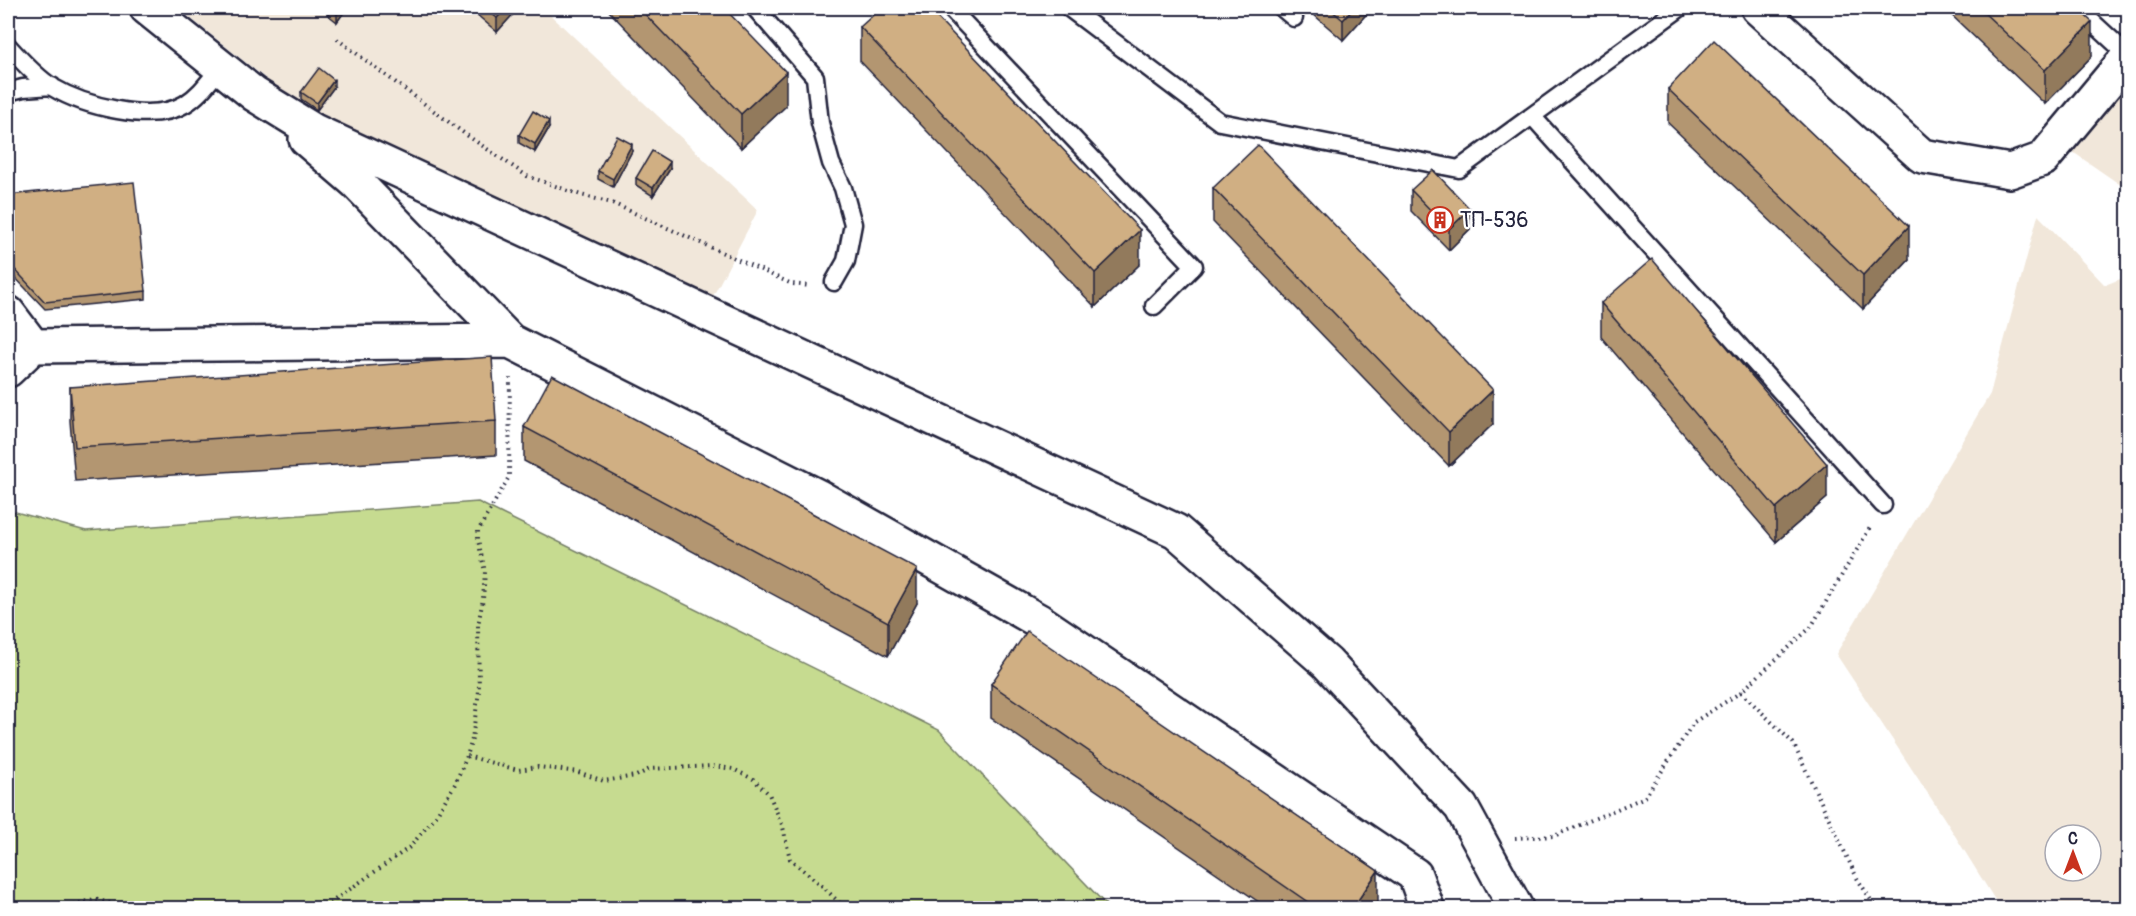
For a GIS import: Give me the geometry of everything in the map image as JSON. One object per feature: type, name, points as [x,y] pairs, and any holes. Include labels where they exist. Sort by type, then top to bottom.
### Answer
[{"type":"street","points":[[147,8],[254,94],[356,183],[510,341],[817,496],[1039,621],[1415,875],[1427,909]]},
{"type":"street","points":[[1758,8],[1922,156],[2010,171],[2043,159],[2128,56]]},
{"type":"street","points":[[254,94],[314,131],[1176,531],[1327,663],[1461,807],[1516,909]]},
{"type":"street","points":[[8,314],[33,346]]},
{"type":"street","points":[[8,370],[33,346],[510,341]]},
{"type":"lane","points":[[755,8],[815,77],[820,123],[831,163],[843,188],[853,224],[846,261],[834,282]]},
{"type":"lane","points":[[950,8],[1194,266],[1154,306]]},
{"type":"lane","points":[[1069,8],[1220,122],[1459,169],[1680,8]]},
{"type":"lane","points":[[2077,8],[2128,56]]},
{"type":"lane","points":[[8,46],[52,86],[84,101],[114,109],[161,111],[184,105],[202,91],[221,67]]},
{"type":"lane","points":[[8,92],[23,87],[52,86]]},
{"type":"lane","points":[[1532,116],[1883,505]]},
{"type":"path","points":[[338,39],[465,134],[527,176],[580,195],[612,203],[792,284],[812,286],[834,282]]},
{"type":"path","points":[[319,909],[410,848],[435,817],[455,784],[467,756],[472,739],[478,692],[478,625],[485,572],[478,531],[509,477],[510,341]]},
{"type":"path","points":[[1478,839],[1554,836],[1645,797],[1694,722],[1741,693],[1811,627],[1883,505]]},
{"type":"path","points":[[1741,693],[1793,743],[1857,878],[1876,909]]},
{"type":"path","points":[[467,756],[519,770],[538,767],[578,772],[604,781],[636,776],[650,769],[714,766],[733,769],[753,779],[769,794],[783,827],[790,859],[845,909]]},
{"type":"path","points":[[62,909],[94,899],[130,909]]},
{"type":"shaded area","points":[[178,8],[543,8],[758,210],[712,298],[317,120]]},
{"type":"shaded area","points":[[2128,79],[2128,190],[2070,150]]},
{"type":"shaded area","points":[[2038,215],[2105,285],[2128,276],[2128,908],[2000,908],[1836,654],[1990,394]]},
{"type":"green space","points":[[478,502],[939,730],[1109,908],[8,908],[8,510],[86,531]]},
{"type":"building","points":[[328,8],[342,8],[337,14]]},
{"type":"building","points":[[485,8],[506,8],[497,18]]},
{"type":"building","points":[[639,8],[724,8],[786,72],[741,114]]},
{"type":"building","points":[[881,8],[928,8],[1140,230],[1095,273],[860,27]]},
{"type":"building","points":[[1329,8],[1354,8],[1343,20]]},
{"type":"building","points":[[1979,8],[2077,8],[2092,22],[2045,70]]},
{"type":"building","points":[[1714,40],[1909,226],[1863,275],[1668,89]]},
{"type":"building","points":[[319,68],[334,80],[317,103],[301,92]]},
{"type":"building","points":[[533,111],[549,121],[535,144],[519,135]]},
{"type":"building","points":[[617,136],[632,144],[613,179],[598,171]]},
{"type":"building","points":[[1258,145],[1493,390],[1449,432],[1213,188]]},
{"type":"building","points":[[652,151],[670,162],[653,188],[636,178]]},
{"type":"building","points":[[1433,170],[1470,209],[1449,229],[1411,190]]},
{"type":"building","points":[[134,182],[146,291],[45,302],[8,262],[8,195]]},
{"type":"building","points":[[1652,259],[1827,464],[1776,508],[1601,303]]},
{"type":"building","points":[[492,357],[496,421],[75,447],[70,387]]},
{"type":"building","points":[[552,375],[917,569],[888,622],[524,427]]},
{"type":"building","points":[[1027,631],[1378,871],[1352,909],[1318,909],[991,684]]},
{"type":"place","name":"ТП-536","points":[[1440,220]]}]
